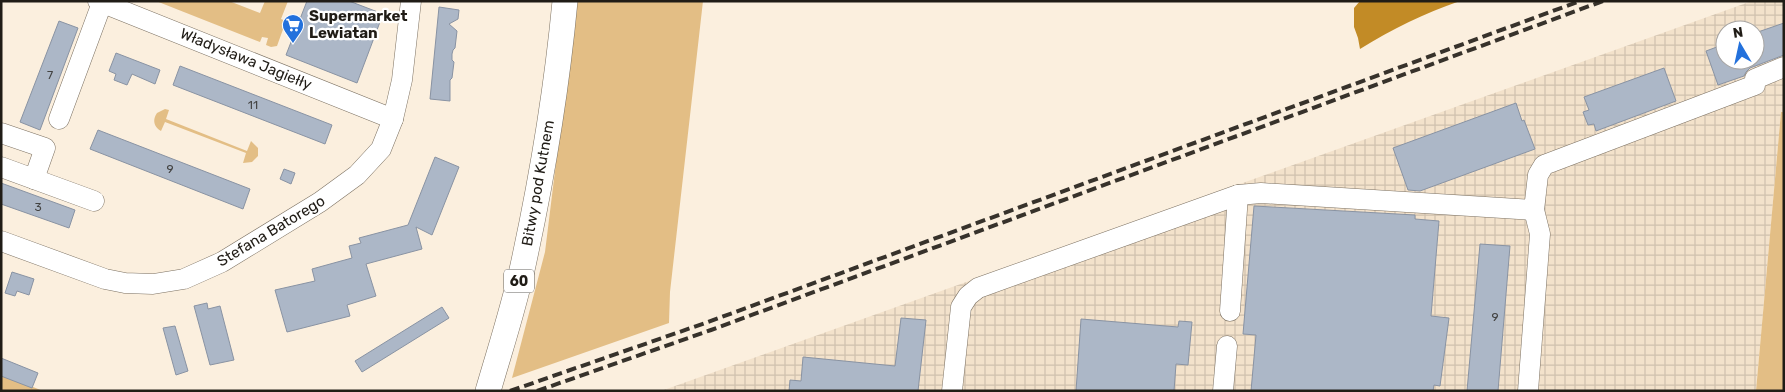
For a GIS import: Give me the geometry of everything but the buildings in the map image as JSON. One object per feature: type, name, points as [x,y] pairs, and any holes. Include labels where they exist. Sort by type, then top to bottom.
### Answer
[{"type":"main road","name":"Bitwy pod Kutnem","points":[[488,391],[508,325],[525,256],[554,94],[565,1]]},
{"type":"street","points":[[59,119],[100,2]]},
{"type":"street","name":"Władysława Jagiełły","points":[[100,2],[393,119]]},
{"type":"street","name":"Stefana Batorego","points":[[1,241],[105,279],[125,283],[153,284],[184,279],[222,262],[320,202],[357,176],[381,149],[393,119],[402,80],[406,3]]},
{"type":"street","points":[[1528,391],[1540,234],[1534,210],[1538,175],[1544,165],[1755,85],[1755,79],[1784,67]]},
{"type":"street","points":[[1,133],[46,148],[34,179]]},
{"type":"street","points":[[1,167],[94,200]]},
{"type":"street","points":[[952,391],[961,307],[968,296],[978,288],[1238,196],[1262,193],[1534,210]]},
{"type":"street","points":[[1230,311],[1238,196]]},
{"type":"street","points":[[1223,391],[1227,346]]},
{"type":"shaded area","points":[[156,1],[229,1],[260,13],[265,1],[288,1],[281,19],[286,21],[277,46],[271,47],[266,45],[268,38],[262,37],[260,42]]},
{"type":"shaded area","points":[[576,1],[703,1],[670,292],[669,323],[512,378],[545,252]]},
{"type":"shaded area","points":[[1360,1],[1460,1],[1409,22],[1360,49],[1354,27],[1354,8]]},
{"type":"shaded area","points":[[1752,1],[1784,1],[1784,112],[1781,112],[1756,391],[661,391]]},
{"type":"shaded area","points":[[165,109],[169,110],[166,119],[247,151],[251,141],[258,148],[258,156],[252,162],[243,163],[246,153],[165,122],[161,131],[154,121],[157,113]]},
{"type":"shaded area","points":[[1781,112],[1784,112],[1784,391],[1756,391]]},
{"type":"shaded area","points":[[1,374],[43,391],[1,391]]},
{"type":"railway","points":[[510,391],[708,322],[1580,1]]},
{"type":"railway","points":[[537,391],[711,330],[1603,1]]},
{"type":"place","name":"Supermarket Lewiatan","points":[[293,44]]}]
